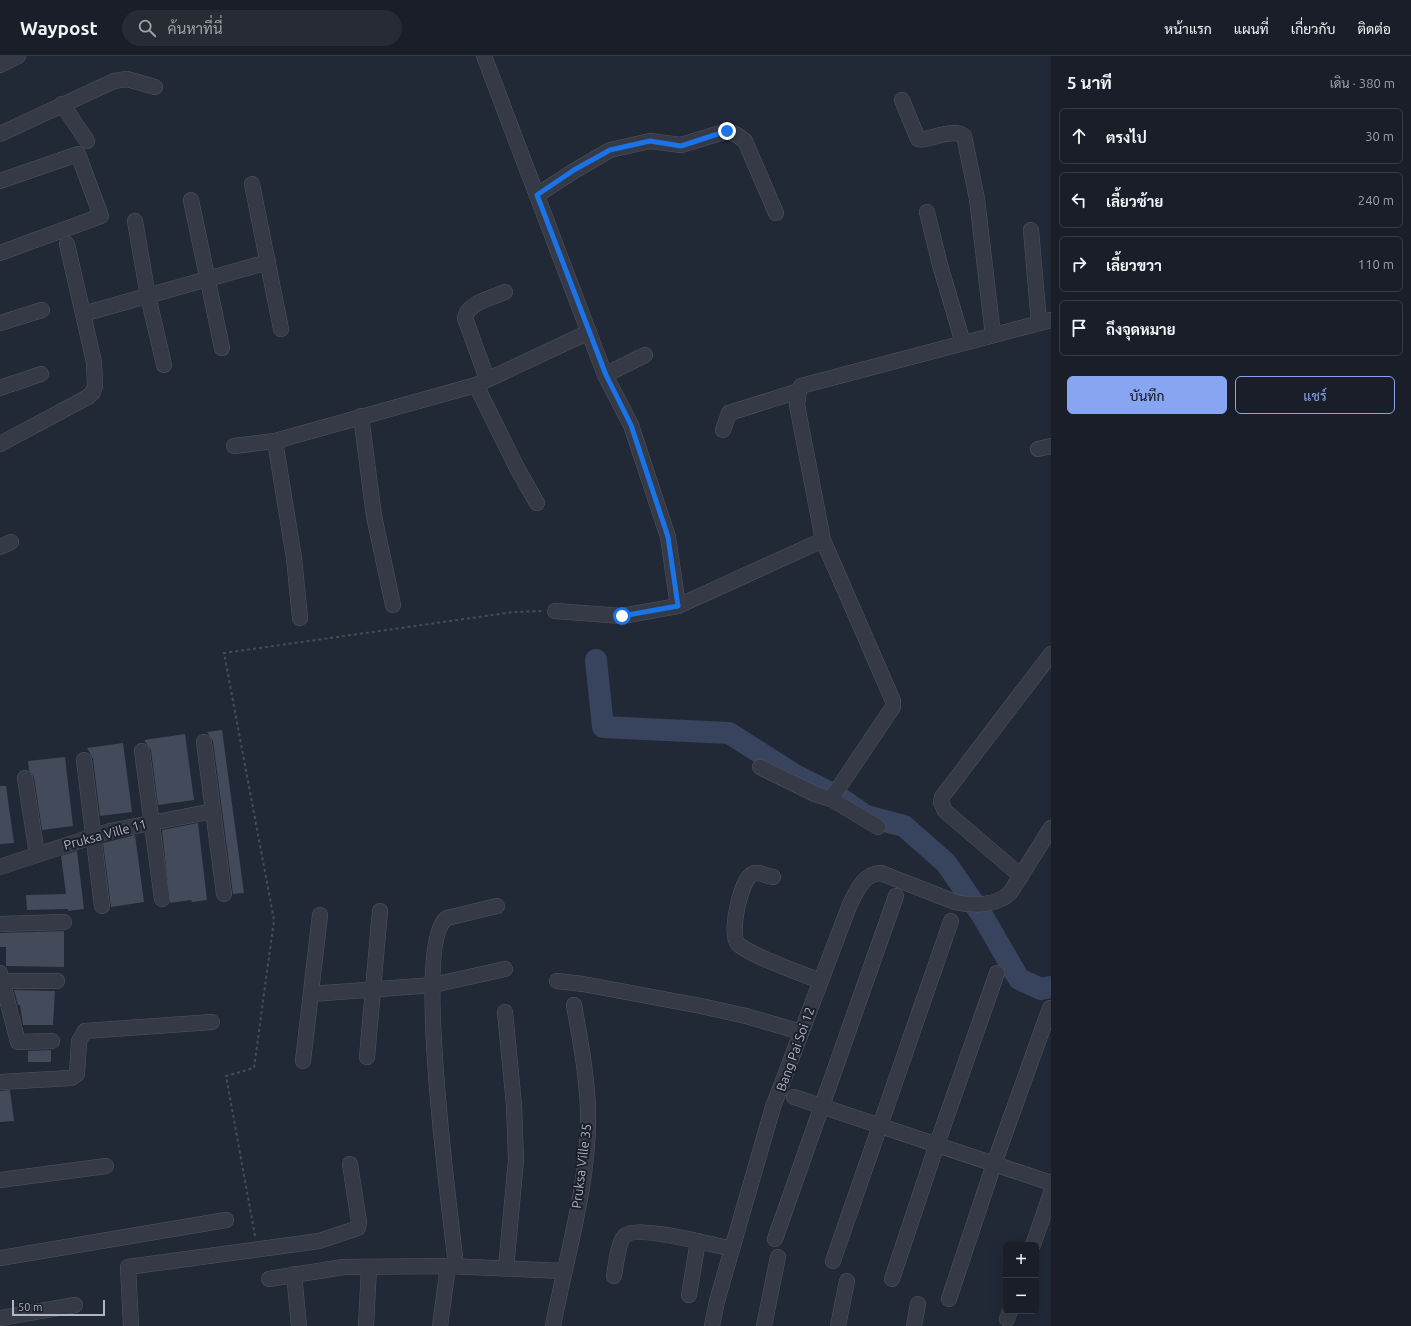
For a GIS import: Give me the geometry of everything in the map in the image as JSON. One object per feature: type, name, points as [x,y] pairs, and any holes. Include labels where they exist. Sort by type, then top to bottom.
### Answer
[{"type":"street","points":[[0,65],[18,56]]},
{"type":"street","points":[[484,56],[606,375],[631,425],[668,537],[678,606]]},
{"type":"street","points":[[0,134],[114,81],[127,80],[155,87]]},
{"type":"street","points":[[902,100],[918,139],[921,140],[938,134],[960,133],[964,136],[977,199],[993,335]]},
{"type":"street","points":[[62,104],[87,141]]},
{"type":"street","points":[[537,195],[574,170],[610,150],[650,141],[681,146],[727,131],[737,135],[745,141],[776,213]]},
{"type":"street","points":[[0,181],[78,154],[101,216],[0,253]]},
{"type":"street","points":[[252,184],[281,329]]},
{"type":"street","points":[[191,200],[222,348]]},
{"type":"street","points":[[927,212],[940,265],[963,343]]},
{"type":"street","points":[[134,221],[148,296],[164,365]]},
{"type":"street","points":[[835,794],[888,716],[893,707],[893,701],[823,540],[797,405],[799,391],[801,386],[807,384],[1045,321],[1031,230]]},
{"type":"street","points":[[0,444],[88,397],[93,392],[95,386],[94,362],[67,244]]},
{"type":"street","points":[[83,314],[268,262]]},
{"type":"street","points":[[505,292],[472,306],[466,312],[465,318],[481,382],[517,468],[537,503]]},
{"type":"street","points":[[0,323],[42,310]]},
{"type":"street","points":[[234,446],[275,441],[481,382],[589,332]]},
{"type":"street","points":[[606,375],[645,355]]},
{"type":"street","points":[[0,388],[41,374]]},
{"type":"street","points":[[724,430],[729,413],[799,391]]},
{"type":"street","points":[[361,416],[374,516],[393,605]]},
{"type":"street","points":[[275,441],[294,558],[300,618]]},
{"type":"street","points":[[555,610],[622,616],[678,606],[823,540]]},
{"type":"street","points":[[1051,654],[942,797],[941,802],[945,811],[1021,876],[1051,828]]},
{"type":"street","points":[[204,742],[224,894]]},
{"type":"street","points":[[142,751],[162,899]]},
{"type":"street","points":[[84,760],[92,835],[102,906]]},
{"type":"street","points":[[760,767],[815,794],[835,794],[878,827]]},
{"type":"street","points":[[25,778],[37,854]]},
{"type":"street","name":"Pruksa Ville 11","points":[[0,867],[92,835],[152,821],[213,811]]},
{"type":"street","points":[[773,877],[758,873],[752,874],[748,879],[740,895],[735,921],[734,937],[739,944],[752,952],[820,981]]},
{"type":"street","name":"Bang Pai Soi 12","points":[[712,1326],[716,1301],[773,1107],[850,904],[866,878],[873,874],[881,873],[963,904],[996,903],[1010,893],[1021,876]]},
{"type":"street","points":[[775,1239],[896,896]]},
{"type":"street","points":[[440,1326],[452,1266],[435,1062],[433,985],[436,939],[443,921],[447,918],[497,906]]},
{"type":"street","points":[[367,1057],[380,911]]},
{"type":"street","points":[[303,1061],[320,915]]},
{"type":"street","points":[[833,1261],[951,921]]},
{"type":"street","points":[[0,924],[64,922]]},
{"type":"street","points":[[311,994],[433,985],[505,969]]},
{"type":"street","points":[[892,1279],[937,1144],[997,973]]},
{"type":"street","points":[[52,1040],[20,1047],[1,977],[57,981]]},
{"type":"street","points":[[557,982],[583,984],[701,1006],[746,1016],[801,1032]]},
{"type":"street","name":"Pruksa Ville 35","points":[[553,1326],[581,1182],[588,1110],[585,1070],[574,1004]]},
{"type":"street","points":[[949,1299],[994,1164],[1050,1008]]},
{"type":"street","points":[[505,1012],[514,1105],[516,1160],[506,1268]]},
{"type":"street","points":[[0,1082],[74,1077],[77,1074],[79,1041],[85,1031],[212,1022]]},
{"type":"street","points":[[794,1097],[1051,1183]]},
{"type":"street","points":[[131,1326],[128,1267],[319,1241],[358,1228],[359,1222],[350,1164]]},
{"type":"street","points":[[0,1180],[106,1166]]},
{"type":"street","points":[[1034,1242],[1051,1193]]},
{"type":"street","points":[[0,1258],[226,1220]]},
{"type":"street","points":[[614,1276],[621,1241],[625,1235],[632,1232],[665,1234],[732,1248]]},
{"type":"street","points":[[689,1295],[698,1241]]},
{"type":"street","points":[[764,1326],[778,1257]]},
{"type":"street","points":[[366,1326],[369,1266]]},
{"type":"street","points":[[269,1279],[330,1268],[369,1266],[452,1266],[563,1271]]},
{"type":"street","points":[[294,1274],[299,1326]]},
{"type":"street","points":[[838,1326],[847,1280]]},
{"type":"street","points":[[914,1326],[918,1304]]},
{"type":"street","points":[[0,1318],[75,1305]]},
{"type":"path","points":[[257,1249],[226,1076],[254,1068],[274,920],[224,652],[514,612],[555,610]]},
{"type":"building","points":[[222,730],[244,893],[233,894],[213,741],[207,732]]},
{"type":"building","points":[[185,734],[194,800],[158,805],[151,750],[144,740]]},
{"type":"building","points":[[123,743],[132,812],[100,816],[93,759],[87,748]]},
{"type":"building","points":[[65,757],[73,826],[42,830],[34,777],[29,770],[28,761]]},
{"type":"building","points":[[0,786],[6,786],[14,843],[0,844]]},
{"type":"building","points":[[198,823],[207,900],[192,902],[191,900],[170,903],[162,830]]},
{"type":"building","points":[[135,835],[144,902],[111,907],[103,843]]},
{"type":"building","points":[[77,851],[84,909],[68,911],[68,909],[27,910],[26,895],[66,894],[61,856]]},
{"type":"building","points":[[64,931],[64,967],[6,966],[6,947],[0,947],[0,933]]},
{"type":"building","points":[[14,990],[55,991],[53,1025],[23,1025],[20,1005],[18,1005]]},
{"type":"building","points":[[51,1050],[51,1062],[28,1062],[28,1051]]},
{"type":"building","points":[[10,1090],[14,1121],[0,1122],[0,1091]]},
{"type":"waterway","points":[[596,660],[603,727],[729,733],[795,775],[837,796],[866,816],[904,826],[946,863],[982,915],[1019,979],[1041,989],[1051,987]]},
{"type":"route","points":[[622,616],[678,606],[668,537],[631,425],[606,375],[537,195],[574,170],[610,150],[650,141],[681,146],[727,131]]}]
